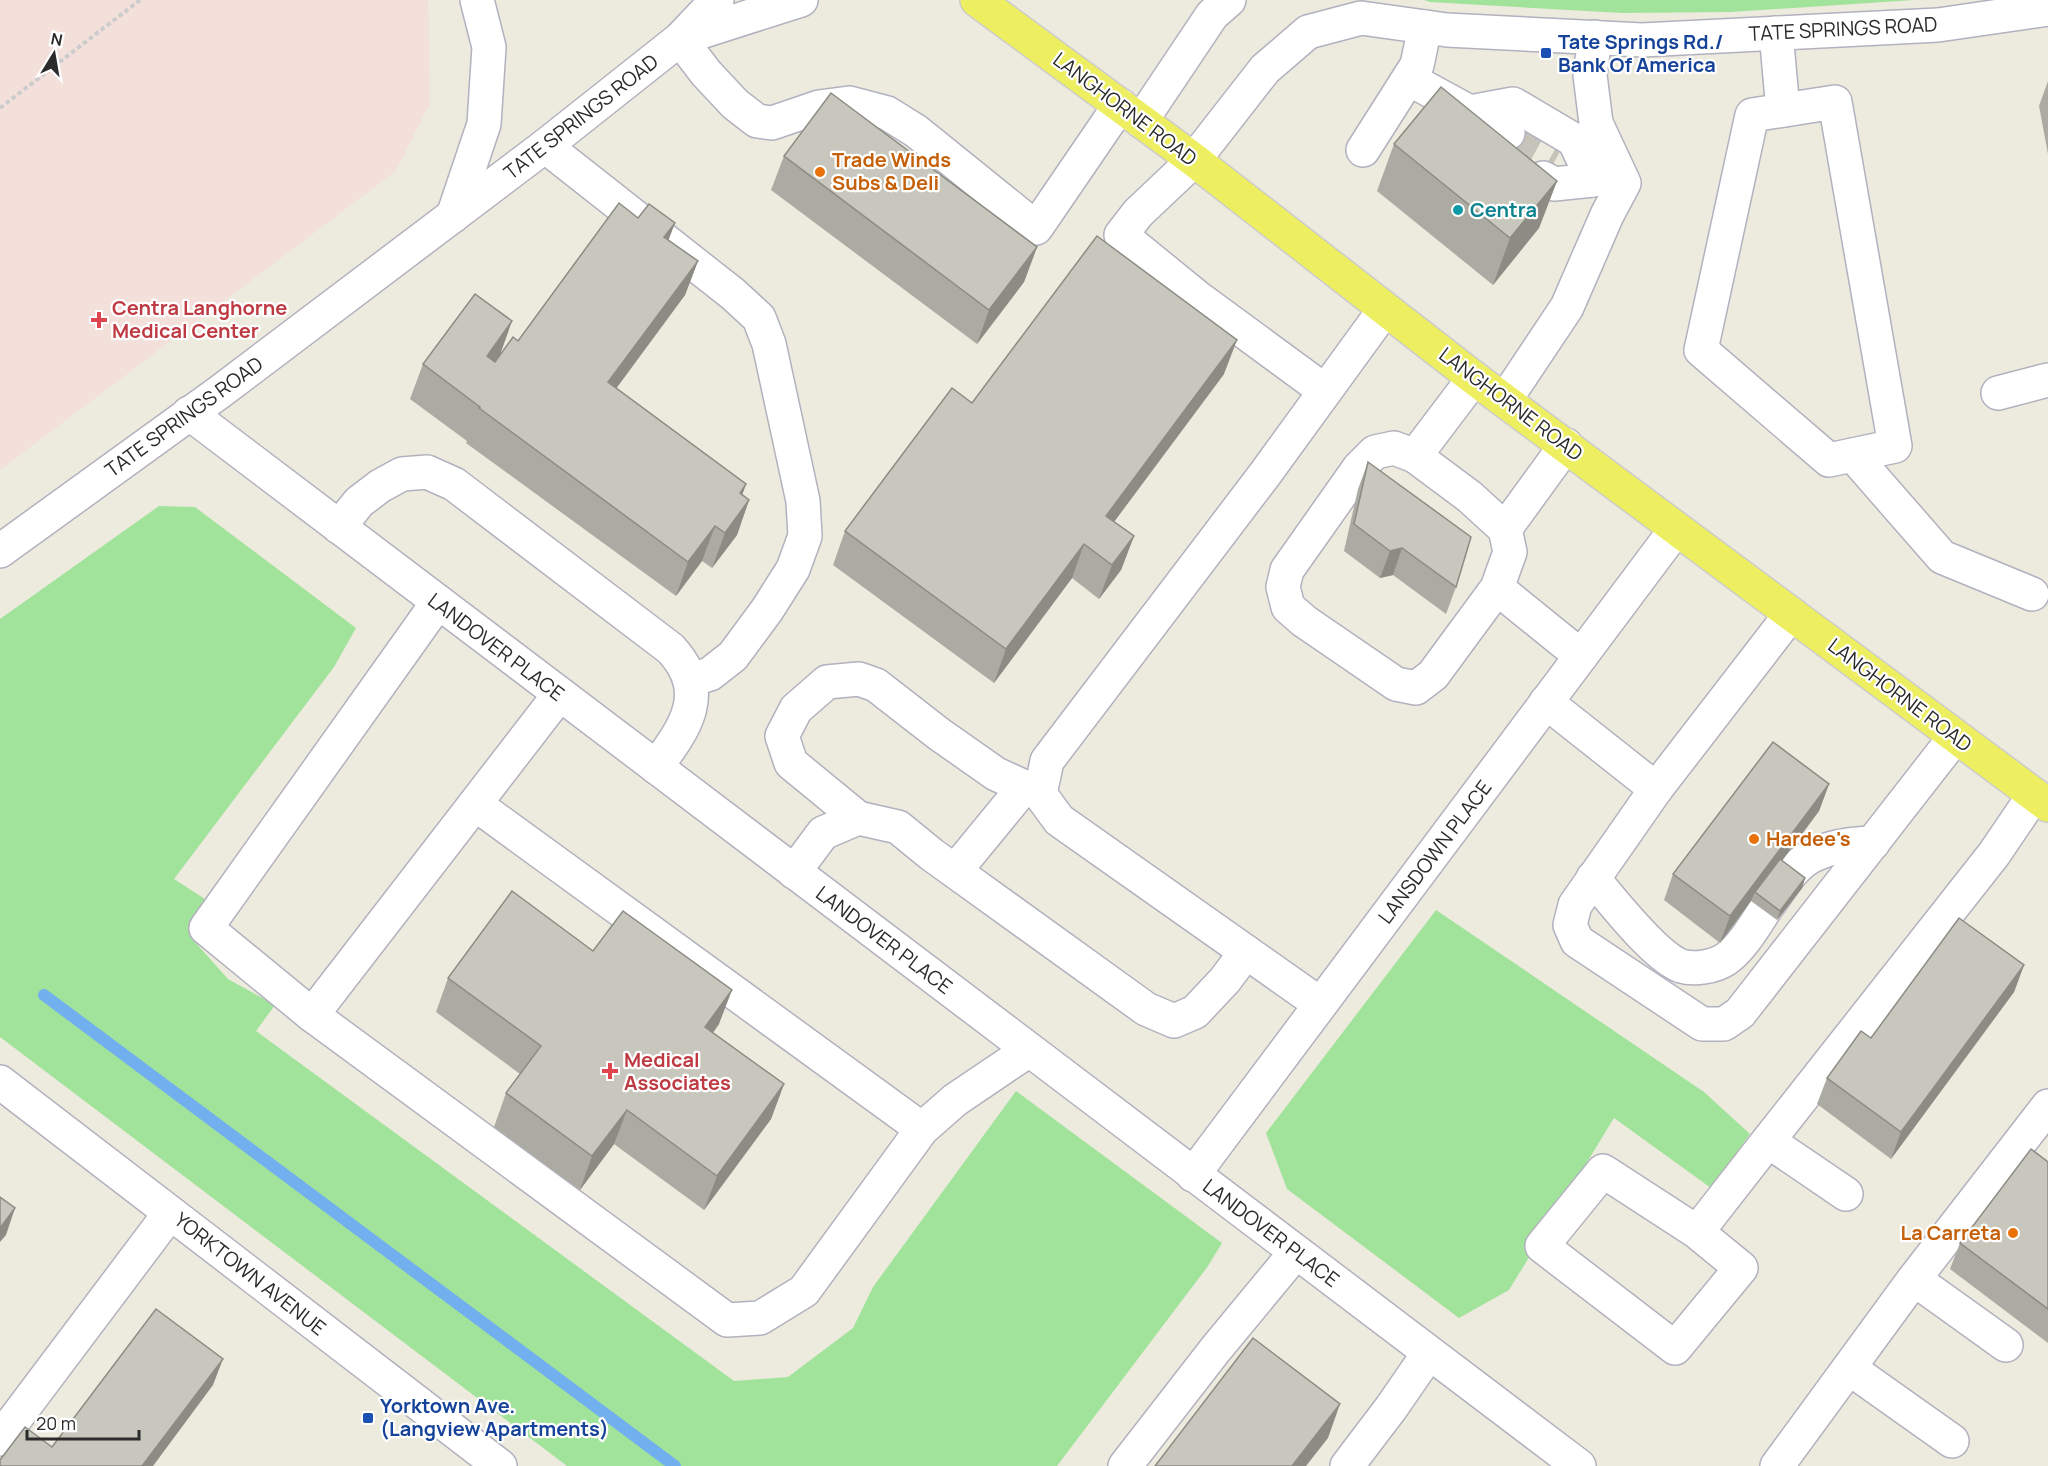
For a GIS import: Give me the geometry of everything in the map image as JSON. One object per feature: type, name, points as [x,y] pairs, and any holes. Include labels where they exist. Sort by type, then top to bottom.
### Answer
[{"type":"main road","name":"LANGHORNE ROAD","points":[[990,4],[1474,378],[2041,800]]},
{"type":"street","name":"TATE SPRINGS ROAD","points":[[453,216],[484,124],[489,47],[477,0]]},
{"type":"street","name":"TATE SPRINGS ROAD","points":[[0,551],[230,385],[545,146],[680,39],[717,0]]},
{"type":"street","name":"TATE SPRINGS ROAD","points":[[680,39],[801,0]]},
{"type":"street","points":[[680,39],[706,73],[735,104],[757,121],[772,123],[819,107],[849,104],[887,113],[916,131],[1036,228],[1212,15],[1229,0]]},
{"type":"street","name":"TATE SPRINGS ROAD","points":[[1325,391],[1197,297],[1121,236],[1138,213],[1194,160],[1265,69],[1308,32],[1361,9],[1425,27],[1447,30],[1642,40],[1938,25],[2048,9]]},
{"type":"street","points":[[1364,150],[1417,66],[1425,27]]},
{"type":"street","points":[[1776,33],[1783,110]]},
{"type":"street","points":[[1550,169],[1554,184],[1606,187],[1624,183],[1596,123],[1590,75],[1595,37]]},
{"type":"street","points":[[1409,79],[1470,112],[1501,142]]},
{"type":"street","points":[[1835,102],[1895,446],[1829,460],[1701,350],[1752,115],[1783,110],[1835,102]]},
{"type":"street","points":[[1470,112],[1513,104],[1574,140],[1606,187],[1607,215],[1567,307],[1505,400]]},
{"type":"street","points":[[545,146],[733,294],[759,318],[769,344],[803,501],[805,536],[793,568],[767,610],[733,656],[710,674],[687,672]]},
{"type":"street","points":[[954,871],[1032,791],[1047,761],[1258,483],[1385,309]]},
{"type":"street","points":[[1415,456],[1474,378]]},
{"type":"street","points":[[1998,393],[2048,380]]},
{"type":"street","name":"LANDOVER PLACE","points":[[189,413],[1574,1464]]},
{"type":"street","points":[[1505,529],[1566,445]]},
{"type":"street","points":[[1394,448],[1415,456],[1470,497],[1505,529],[1510,552],[1497,588],[1433,675],[1416,688],[1396,684],[1304,621],[1288,607],[1283,587],[1287,570],[1359,468],[1375,452],[1394,448]]},
{"type":"street","points":[[1853,455],[1942,557],[2032,594]]},
{"type":"street","points":[[339,527],[359,502],[380,486],[402,474],[427,472],[454,484],[671,649],[687,672],[692,704],[681,735],[656,768]]},
{"type":"street","name":"LANSDOWN PLACE","points":[[1193,1175],[1676,529]]},
{"type":"street","points":[[1497,588],[1581,656]]},
{"type":"street","points":[[438,602],[206,928],[312,1015],[728,1320],[760,1318],[804,1291],[922,1129],[955,1100],[1029,1050]]},
{"type":"street","points":[[1791,614],[1656,789],[1575,905],[1570,925],[1577,941],[1702,1024],[1724,1024],[1740,1013],[1955,736]]},
{"type":"street","points":[[1246,952],[1195,1012],[1174,1021],[1146,1009],[954,871],[898,827],[858,818],[791,763],[783,736],[796,709],[827,682],[859,679],[876,685],[939,734],[996,774],[1032,791],[1059,820],[1320,1004]]},
{"type":"street","points":[[312,1015],[559,694]]},
{"type":"street","points":[[1546,702],[1656,789]]},
{"type":"street","points":[[1697,1232],[1994,854],[2041,800]]},
{"type":"street","points":[[475,804],[922,1129]]},
{"type":"street","points":[[794,872],[823,833],[858,818]]},
{"type":"street","points":[[1593,878],[1619,910],[1669,959],[1681,966],[1704,967],[1717,964],[1737,949],[1794,870],[1809,858],[1829,848],[1846,844],[1873,843]]},
{"type":"street","name":"YORKTOWN AVENUE","points":[[0,1082],[500,1466]]},
{"type":"street","points":[[1777,1466],[1914,1279],[2046,1114]]},
{"type":"street","points":[[1768,1141],[1846,1194]]},
{"type":"street","points":[[1603,1171],[1697,1232],[1741,1268],[1675,1348],[1542,1246],[1603,1171]]},
{"type":"street","points":[[0,1439],[170,1213]]},
{"type":"street","points":[[1125,1466],[1215,1350],[1296,1252]]},
{"type":"street","points":[[1914,1279],[2006,1345]]},
{"type":"street","points":[[1347,1466],[1430,1353]]},
{"type":"street","points":[[1850,1368],[1952,1440]]},
{"type":"path","points":[[0,108],[140,0]]},
{"type":"shaded area","name":"Centra Langhorne Medical Center","points":[[0,0],[428,0],[430,103],[396,171],[0,470]]},
{"type":"green space","points":[[1424,0],[1914,0],[1731,12],[1622,13]]},
{"type":"green space","points":[[159,506],[195,507],[356,628],[334,667],[174,879],[205,899],[195,942],[228,979],[275,1005],[256,1031],[734,1381],[788,1377],[853,1328],[873,1287],[1016,1091],[1222,1243],[1208,1266],[1057,1466],[567,1466],[0,1037],[0,619]]},
{"type":"green space","points":[[1436,910],[1704,1092],[1750,1134],[1711,1188],[1614,1118],[1509,1290],[1459,1318],[1287,1189],[1266,1133]]},
{"type":"building","points":[[1441,87],[1557,181],[1510,238],[1394,144]]},
{"type":"building","points":[[831,93],[1037,247],[989,310],[784,156]]},
{"type":"building","points":[[619,203],[638,218],[649,204],[675,223],[664,237],[698,261],[608,382],[746,484],[740,493],[749,500],[725,533],[715,526],[688,562],[423,364],[475,294],[512,321],[487,356],[495,362],[513,337],[518,341]]},
{"type":"building","points":[[1097,236],[1237,340],[1106,516],[1134,536],[1112,565],[1084,544],[1006,649],[845,531],[952,388],[972,403]]},
{"type":"building","points":[[1368,462],[1471,537],[1456,587],[1402,548],[1390,551],[1354,524]]},
{"type":"building","name":"Hardee's","points":[[1773,742],[1829,784],[1730,916],[1673,874]]},
{"type":"building","points":[[1780,859],[1805,878],[1780,911],[1755,892]]},
{"type":"building","name":"Medical Associates","points":[[512,891],[593,951],[623,911],[732,990],[705,1027],[784,1084],[717,1176],[627,1110],[592,1156],[506,1093],[541,1046],[448,978]]},
{"type":"building","points":[[1959,918],[2024,965],[1901,1132],[1827,1078],[1861,1031],[1871,1038]]},
{"type":"building","name":"La Carreta","points":[[2031,1149],[2048,1162],[2048,1309],[1960,1243]]},
{"type":"building","points":[[0,1197],[15,1208],[0,1228]]},
{"type":"building","points":[[156,1309],[223,1359],[142,1466],[0,1466],[0,1460],[25,1427],[52,1447]]},
{"type":"building","points":[[1253,1338],[1340,1404],[1292,1466],[1155,1466]]},
{"type":"waterway","points":[[44,995],[675,1466]]},
{"type":"tunnel","points":[[1508,133],[1556,159]]},
{"type":"place","name":"Tate Springs Rd./ Bank Of America","points":[[1546,53]]},
{"type":"place","name":"Trade Winds Subs & Deli","points":[[820,172]]},
{"type":"place","name":"Centra","points":[[1458,210]]},
{"type":"place","name":"Centra Langhorne Medical Center","points":[[99,320]]},
{"type":"place","name":"Hardee's","points":[[1754,839]]},
{"type":"place","name":"Medical Associates","points":[[610,1071]]},
{"type":"place","name":"La Carreta","points":[[2013,1233]]},
{"type":"place","name":"Yorktown Ave. (Langview Apartments)","points":[[368,1418]]}]
